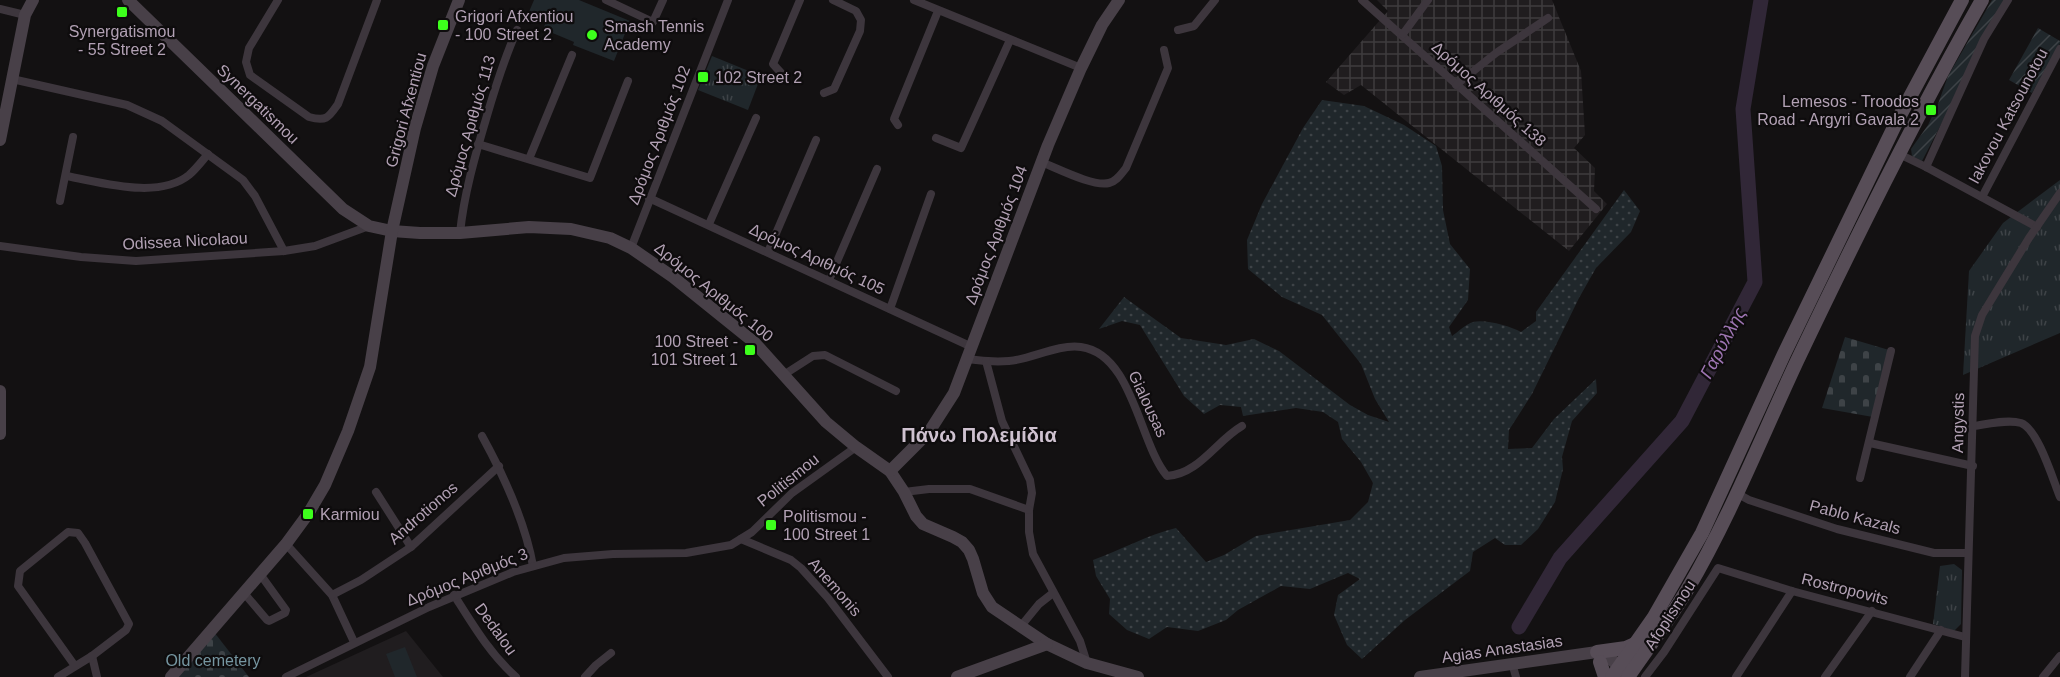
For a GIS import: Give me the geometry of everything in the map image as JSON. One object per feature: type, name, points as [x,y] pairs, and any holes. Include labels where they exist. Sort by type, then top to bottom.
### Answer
[{"type":"main road","points":[[1619,675],[1635,644],[1675,583],[1702,533],[1789,344],[1896,123],[1962,0]]},
{"type":"main road","points":[[1619,675],[1688,589],[1738,494],[1797,361],[1899,154],[1982,0]]},
{"type":"main road","points":[[1595,656],[1635,644]]},
{"type":"main road","points":[[1595,656],[1619,675]]},
{"type":"street","points":[[0,140],[25,15],[33,0]]},
{"type":"street","name":"Synergatismou","points":[[128,0],[343,209],[369,226]]},
{"type":"street","points":[[278,0],[249,48],[246,62],[250,75],[309,117],[320,120],[329,117],[338,104],[376,0]]},
{"type":"street","name":"Grigori Afxentiou","points":[[393,231],[415,128],[430,76],[459,0]]},
{"type":"street","points":[[606,0],[653,22],[663,0]]},
{"type":"street","name":"Δρόμος Αριθμός 102","points":[[631,248],[728,0]]},
{"type":"street","points":[[783,75],[773,64],[800,0]]},
{"type":"street","points":[[824,93],[834,89],[860,31],[861,20],[856,11],[833,0]]},
{"type":"street","points":[[914,0],[1081,68]]},
{"type":"street","name":"Δρόμος Αριθμός 104","points":[[890,471],[929,432],[954,393],[1041,162],[1081,68],[1102,25],[1119,0]]},
{"type":"street","points":[[1178,30],[1194,26],[1215,0]]},
{"type":"street","name":"Δρόμος Αριθμός 138","points":[[1362,0],[1596,209]]},
{"type":"street","points":[[1402,34],[1428,0]]},
{"type":"street","points":[[1926,167],[1984,39],[2008,0]]},
{"type":"street","points":[[0,9],[25,15]]},
{"type":"street","points":[[898,125],[894,119],[938,11]]},
{"type":"street","points":[[1456,85],[1496,53],[1548,18]]},
{"type":"street","name":"Δρόμος Αριθμός 113","points":[[460,233],[462,211],[478,144],[504,58],[518,30]]},
{"type":"street","points":[[936,138],[961,148],[1010,40]]},
{"type":"street","name":"Iakovou Katsounotou","points":[[1982,197],[2060,49]]},
{"type":"street","points":[[1041,162],[1098,183],[1108,183],[1118,179],[1126,168],[1168,68],[1164,50]]},
{"type":"street","points":[[529,159],[573,55]]},
{"type":"street","points":[[12,79],[127,105],[162,121],[243,180],[255,196],[284,251]]},
{"type":"street","points":[[478,144],[590,178],[628,81]]},
{"type":"street","points":[[709,224],[756,118]]},
{"type":"street","points":[[60,201],[73,136]]},
{"type":"street","points":[[768,252],[816,140]]},
{"type":"street","points":[[66,176],[140,188],[163,186],[188,176],[208,154]]},
{"type":"street","points":[[1899,154],[2037,227]]},
{"type":"street","points":[[829,280],[877,169]]},
{"type":"street","name":"Angystis","points":[[1965,677],[1975,336],[1979,320],[2060,193]]},
{"type":"street","points":[[890,309],[931,194]]},
{"type":"street","name":"Δρόμος Αριθμός 105","points":[[649,198],[890,309],[970,353]]},
{"type":"street","name":"Δρόμος Αριθμός 100","points":[[369,226],[420,233],[460,233],[529,227],[571,229],[610,238],[631,248],[673,277],[755,343],[826,422],[890,471]]},
{"type":"street","name":"Odissea Nicolaou","points":[[0,246],[81,257],[136,261],[284,251],[315,246],[369,226]]},
{"type":"street","points":[[171,677],[286,544],[308,514],[325,485],[348,432],[370,367],[393,231]]},
{"type":"street","name":"Gialousas","points":[[970,353],[986,361],[1009,361],[1059,349],[1081,347],[1100,354],[1114,367],[1132,399],[1159,466],[1167,476],[1179,475],[1192,469],[1233,431],[1242,426]]},
{"type":"street","points":[[1860,478],[1891,351]]},
{"type":"street","points":[[785,374],[813,356],[825,355],[896,391]]},
{"type":"street","points":[[986,361],[1002,421],[1030,480],[1032,494],[1029,532],[1034,554],[1080,641],[1087,663]]},
{"type":"street","points":[[0,392],[0,434]]},
{"type":"street","points":[[1974,426],[2015,422],[2027,426],[2035,436],[2060,497]]},
{"type":"street","points":[[482,436],[499,466],[529,545],[533,566]]},
{"type":"street","points":[[1870,442],[1972,466]]},
{"type":"street","name":"Politismou","points":[[741,539],[752,532],[792,493],[856,447]]},
{"type":"street","name":"Androtionos","points":[[332,595],[361,580],[411,547],[499,466]]},
{"type":"street","points":[[890,471],[904,492],[910,507],[923,524],[953,537],[969,550],[987,600],[1000,613],[1047,644],[1087,663],[1119,674],[1138,677]]},
{"type":"street","points":[[904,492],[929,489],[970,489],[1029,510]]},
{"type":"street","points":[[376,492],[411,547]]},
{"type":"street","name":"Pablo Kazals","points":[[1738,494],[1749,501],[1837,529],[1934,553],[1968,553]]},
{"type":"street","points":[[58,677],[92,656],[126,630],[129,624],[85,543],[78,533],[68,532],[20,571],[18,586],[75,666]]},
{"type":"street","name":"Δρόμος Αριθμός 3","points":[[286,677],[354,642],[454,596],[513,572],[564,558],[697,551],[718,548],[741,539]]},
{"type":"street","name":"Anemonis","points":[[741,539],[791,560],[801,568],[828,598],[888,677]]},
{"type":"street","points":[[286,544],[332,595],[354,642]]},
{"type":"street","name":"Rostropovits","points":[[1718,568],[1792,591],[1965,637]]},
{"type":"street","name":"Afoplismou","points":[[1645,677],[1664,652],[1718,568]]},
{"type":"street","points":[[244,593],[267,620],[285,614],[286,610],[260,574]]},
{"type":"street","points":[[1736,677],[1792,591]]},
{"type":"street","points":[[1021,626],[1039,604],[1053,593]]},
{"type":"street","name":"Dedalou","points":[[454,596],[488,648],[499,662],[516,677]]},
{"type":"street","points":[[1825,677],[1872,611]]},
{"type":"street","points":[[1910,677],[1941,630]]},
{"type":"street","points":[[957,677],[1047,644]]},
{"type":"street","points":[[585,677],[611,653]]},
{"type":"street","points":[[92,656],[97,677]]},
{"type":"street","name":"Agias Anastasias","points":[[1420,677],[1512,663],[1595,656]]},
{"type":"street","points":[[2043,677],[2060,656]]},
{"type":"street","points":[[1512,663],[1516,677]]},
{"type":"shaded area","points":[[1377,0],[1552,0],[1581,71],[1585,135],[1574,148],[1595,168],[1594,191],[1607,204],[1569,251],[1361,85],[1344,95],[1326,82],[1388,11]]},
{"type":"shaded area","points":[[406,631],[443,677],[306,677]]},
{"type":"green space","name":"Smash Tennis Academy","points":[[534,0],[579,0],[630,21],[614,61],[573,45],[574,42],[543,29],[546,22],[528,14]]},
{"type":"green space","points":[[1992,0],[2006,0],[1922,161],[1912,156],[1911,149],[1928,125],[1948,76]]},
{"type":"green space","points":[[2038,28],[2060,43],[2032,93],[2009,80]]},
{"type":"green space","points":[[712,56],[761,76],[748,110],[698,90]]},
{"type":"green space","points":[[1322,100],[1364,106],[1404,125],[1436,146],[1442,166],[1443,210],[1450,244],[1470,269],[1468,300],[1449,327],[1452,336],[1473,322],[1484,321],[1511,327],[1521,332],[1536,321],[1536,312],[1624,190],[1640,211],[1631,232],[1596,268],[1532,394],[1509,430],[1508,449],[1532,448],[1554,419],[1596,379],[1597,393],[1572,421],[1562,457],[1563,469],[1555,502],[1538,529],[1521,545],[1505,545],[1495,538],[1473,552],[1470,571],[1405,620],[1362,659],[1347,645],[1334,615],[1338,595],[1360,579],[1348,573],[1310,589],[1281,586],[1238,610],[1226,620],[1198,631],[1167,627],[1149,639],[1127,630],[1109,614],[1110,599],[1096,576],[1093,560],[1176,528],[1206,562],[1224,555],[1256,536],[1350,520],[1368,502],[1373,483],[1361,462],[1342,439],[1338,422],[1323,412],[1296,408],[1243,416],[1241,407],[1220,405],[1204,414],[1184,396],[1140,325],[1122,321],[1099,329],[1124,297],[1181,338],[1226,345],[1254,339],[1279,351],[1350,405],[1368,415],[1389,422],[1375,399],[1361,364],[1322,315],[1282,297],[1248,269],[1247,240],[1262,204],[1303,128]]},
{"type":"green space","points":[[2060,180],[2060,333],[1963,375],[1969,271],[2003,223]]},
{"type":"green space","points":[[1845,337],[1889,350],[1873,417],[1822,408]]},
{"type":"green space","points":[[1954,564],[1962,570],[1961,624],[1954,631],[1933,624],[1940,566]]},
{"type":"green space","name":"Old cemetery","points":[[214,632],[249,677],[176,677]]},
{"type":"green space","points":[[405,647],[417,677],[395,677],[386,654]]},
{"type":"waterway","name":"Γαρύλλης","points":[[1519,627],[1560,558],[1682,421],[1755,282],[1743,109],[1761,0]]},
{"type":"place","name":"Synergatismou - 55 Street 2","points":[[122,12]]},
{"type":"place","name":"Grigori Afxentiou - 100 Street 2","points":[[443,25]]},
{"type":"place","name":"Smash Tennis Academy","points":[[592,35]]},
{"type":"place","name":"102 Street 2","points":[[703,77]]},
{"type":"place","name":"Lemesos - Troodos Road - Argyri Gavala 2","points":[[1931,110]]},
{"type":"place","name":"100 Street - 101 Street 1","points":[[750,350]]},
{"type":"place","name":"Karmiou","points":[[308,514]]},
{"type":"place","name":"Politismou - 100 Street 1","points":[[771,525]]},
{"type":"district","name":"Πάνω Πολεμίδια","points":[[979,435]]}]
